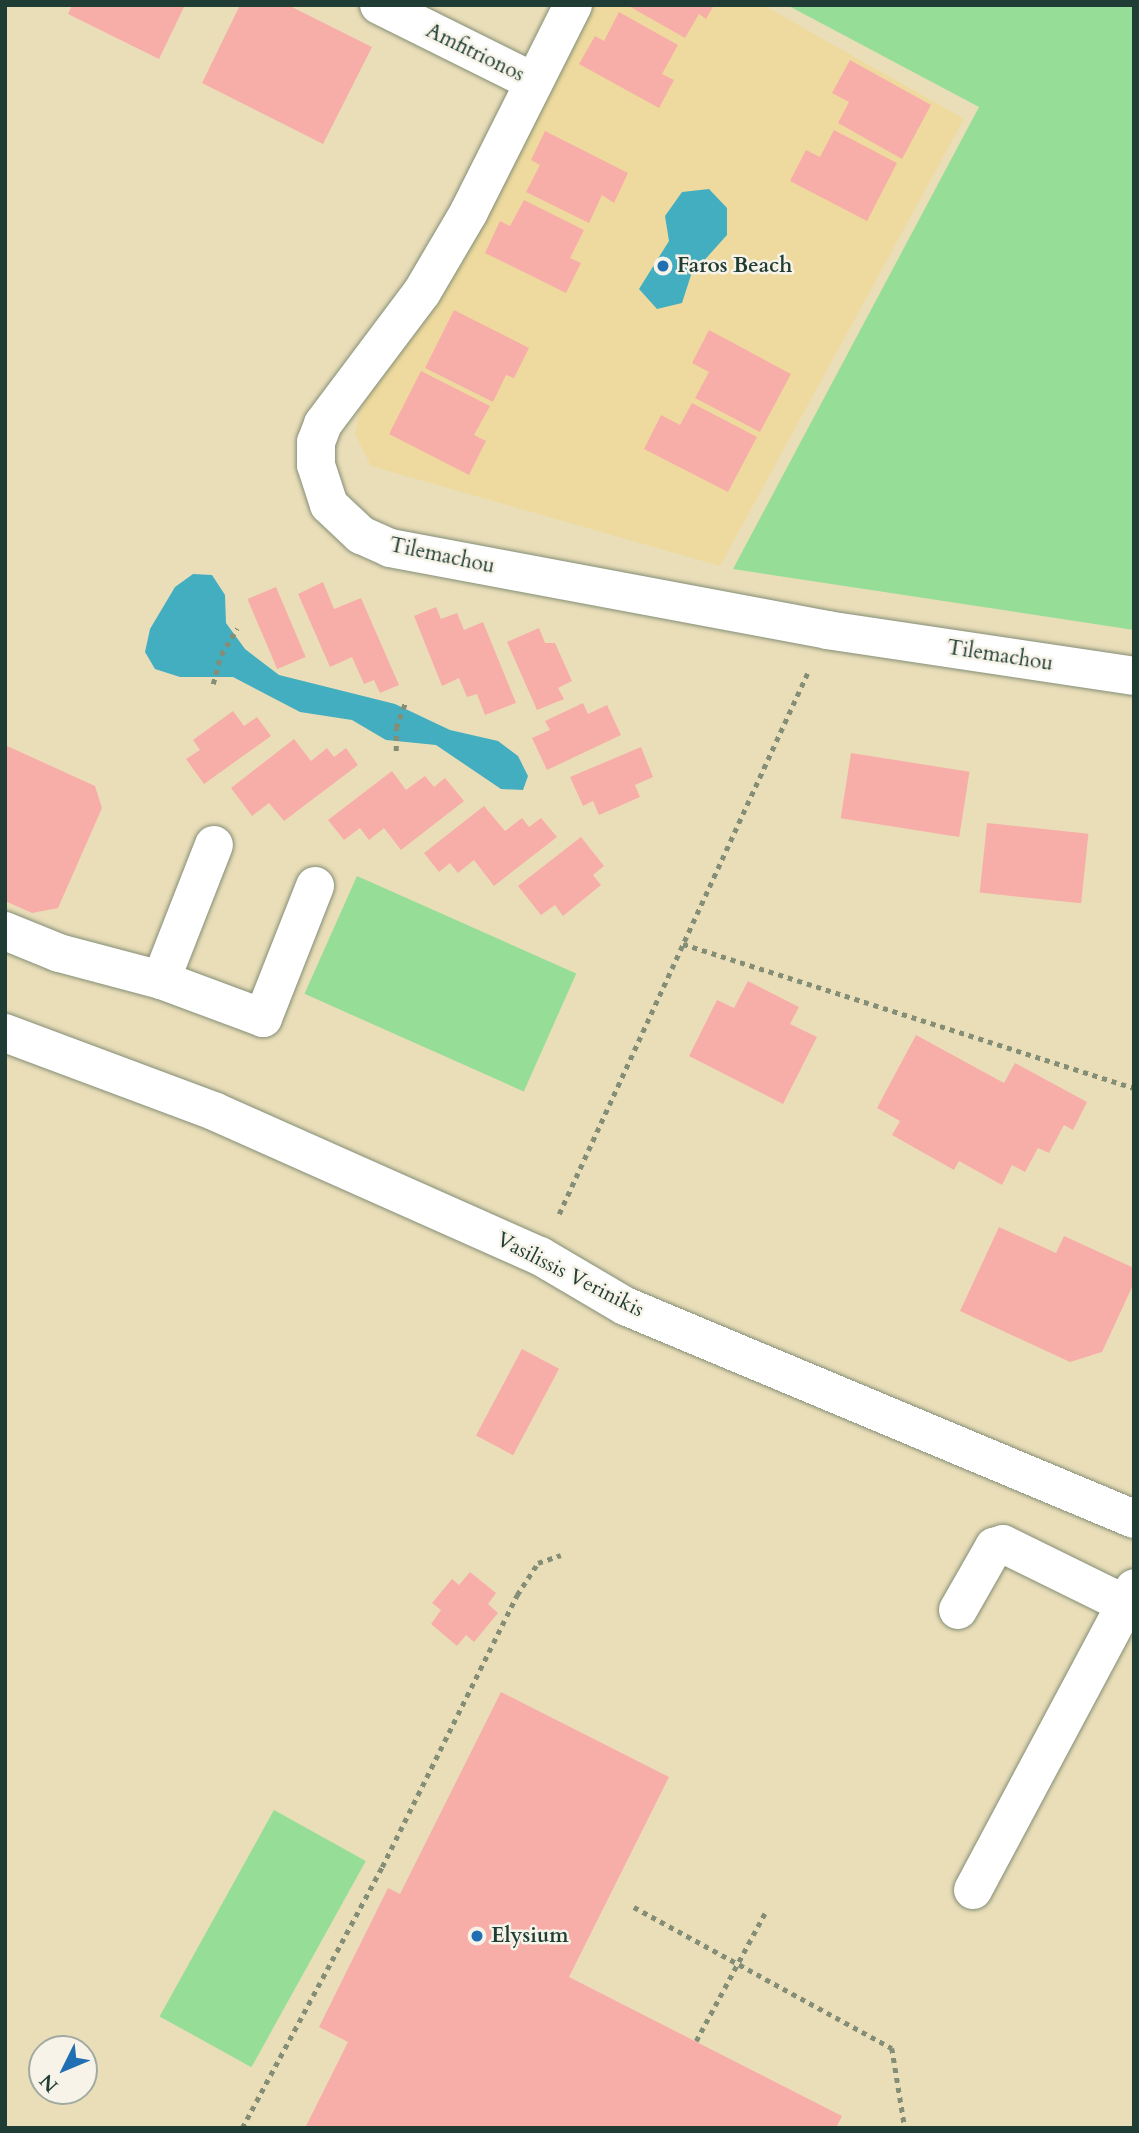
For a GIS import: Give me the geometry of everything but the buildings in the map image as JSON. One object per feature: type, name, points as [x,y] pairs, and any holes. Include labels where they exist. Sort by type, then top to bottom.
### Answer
[{"type":"street","name":"Amfitrionos","points":[[379,5],[534,82]]},
{"type":"street","name":"Tilemachou","points":[[573,5],[469,212],[422,292],[323,424],[316,442],[316,465],[329,505],[361,535],[390,548],[827,630],[1134,676]]},
{"type":"street","points":[[161,980],[214,845]]},
{"type":"street","points":[[5,932],[59,953],[161,980],[262,1018],[315,886]]},
{"type":"street","name":"Vasilissis Verinikis","points":[[5,1033],[216,1112],[540,1256],[625,1306],[1134,1519]]},
{"type":"street","points":[[958,1610],[994,1547],[1003,1544],[1129,1596],[973,1890]]},
{"type":"path","points":[[213,684],[221,655],[237,628]]},
{"type":"path","points":[[540,1256],[827,630]]},
{"type":"path","points":[[396,751],[396,727],[406,701]]},
{"type":"path","points":[[683,944],[1134,1088]]},
{"type":"path","points":[[242,2128],[382,1867],[517,1595],[538,1563],[561,1555]]},
{"type":"path","points":[[635,1907],[892,2048],[905,2128]]},
{"type":"path","points":[[696,2041],[765,1913]]},
{"type":"green space","points":[[787,5],[1134,5],[1134,630],[733,569],[979,107]]},
{"type":"green space","points":[[357,876],[576,974],[524,1091],[305,994]]},
{"type":"green space","points":[[274,1810],[366,1861],[251,2067],[160,2016]]},
{"type":"sand","name":"Faros Beach","points":[[590,5],[763,5],[964,119],[720,566],[371,466],[355,434],[359,412]]},
{"type":"water","points":[[709,189],[727,208],[727,235],[691,275],[682,303],[657,309],[639,289],[669,241],[665,216],[682,192]]},
{"type":"water","points":[[193,574],[212,575],[225,595],[226,623],[245,649],[279,675],[395,704],[450,730],[498,741],[518,756],[528,776],[523,790],[501,789],[436,745],[386,740],[352,720],[300,712],[233,677],[180,677],[155,669],[145,652],[150,629],[175,587]]},
{"type":"place","name":"Faros Beach","points":[[663,266]]},
{"type":"place","name":"Elysium","points":[[477,1936]]}]
